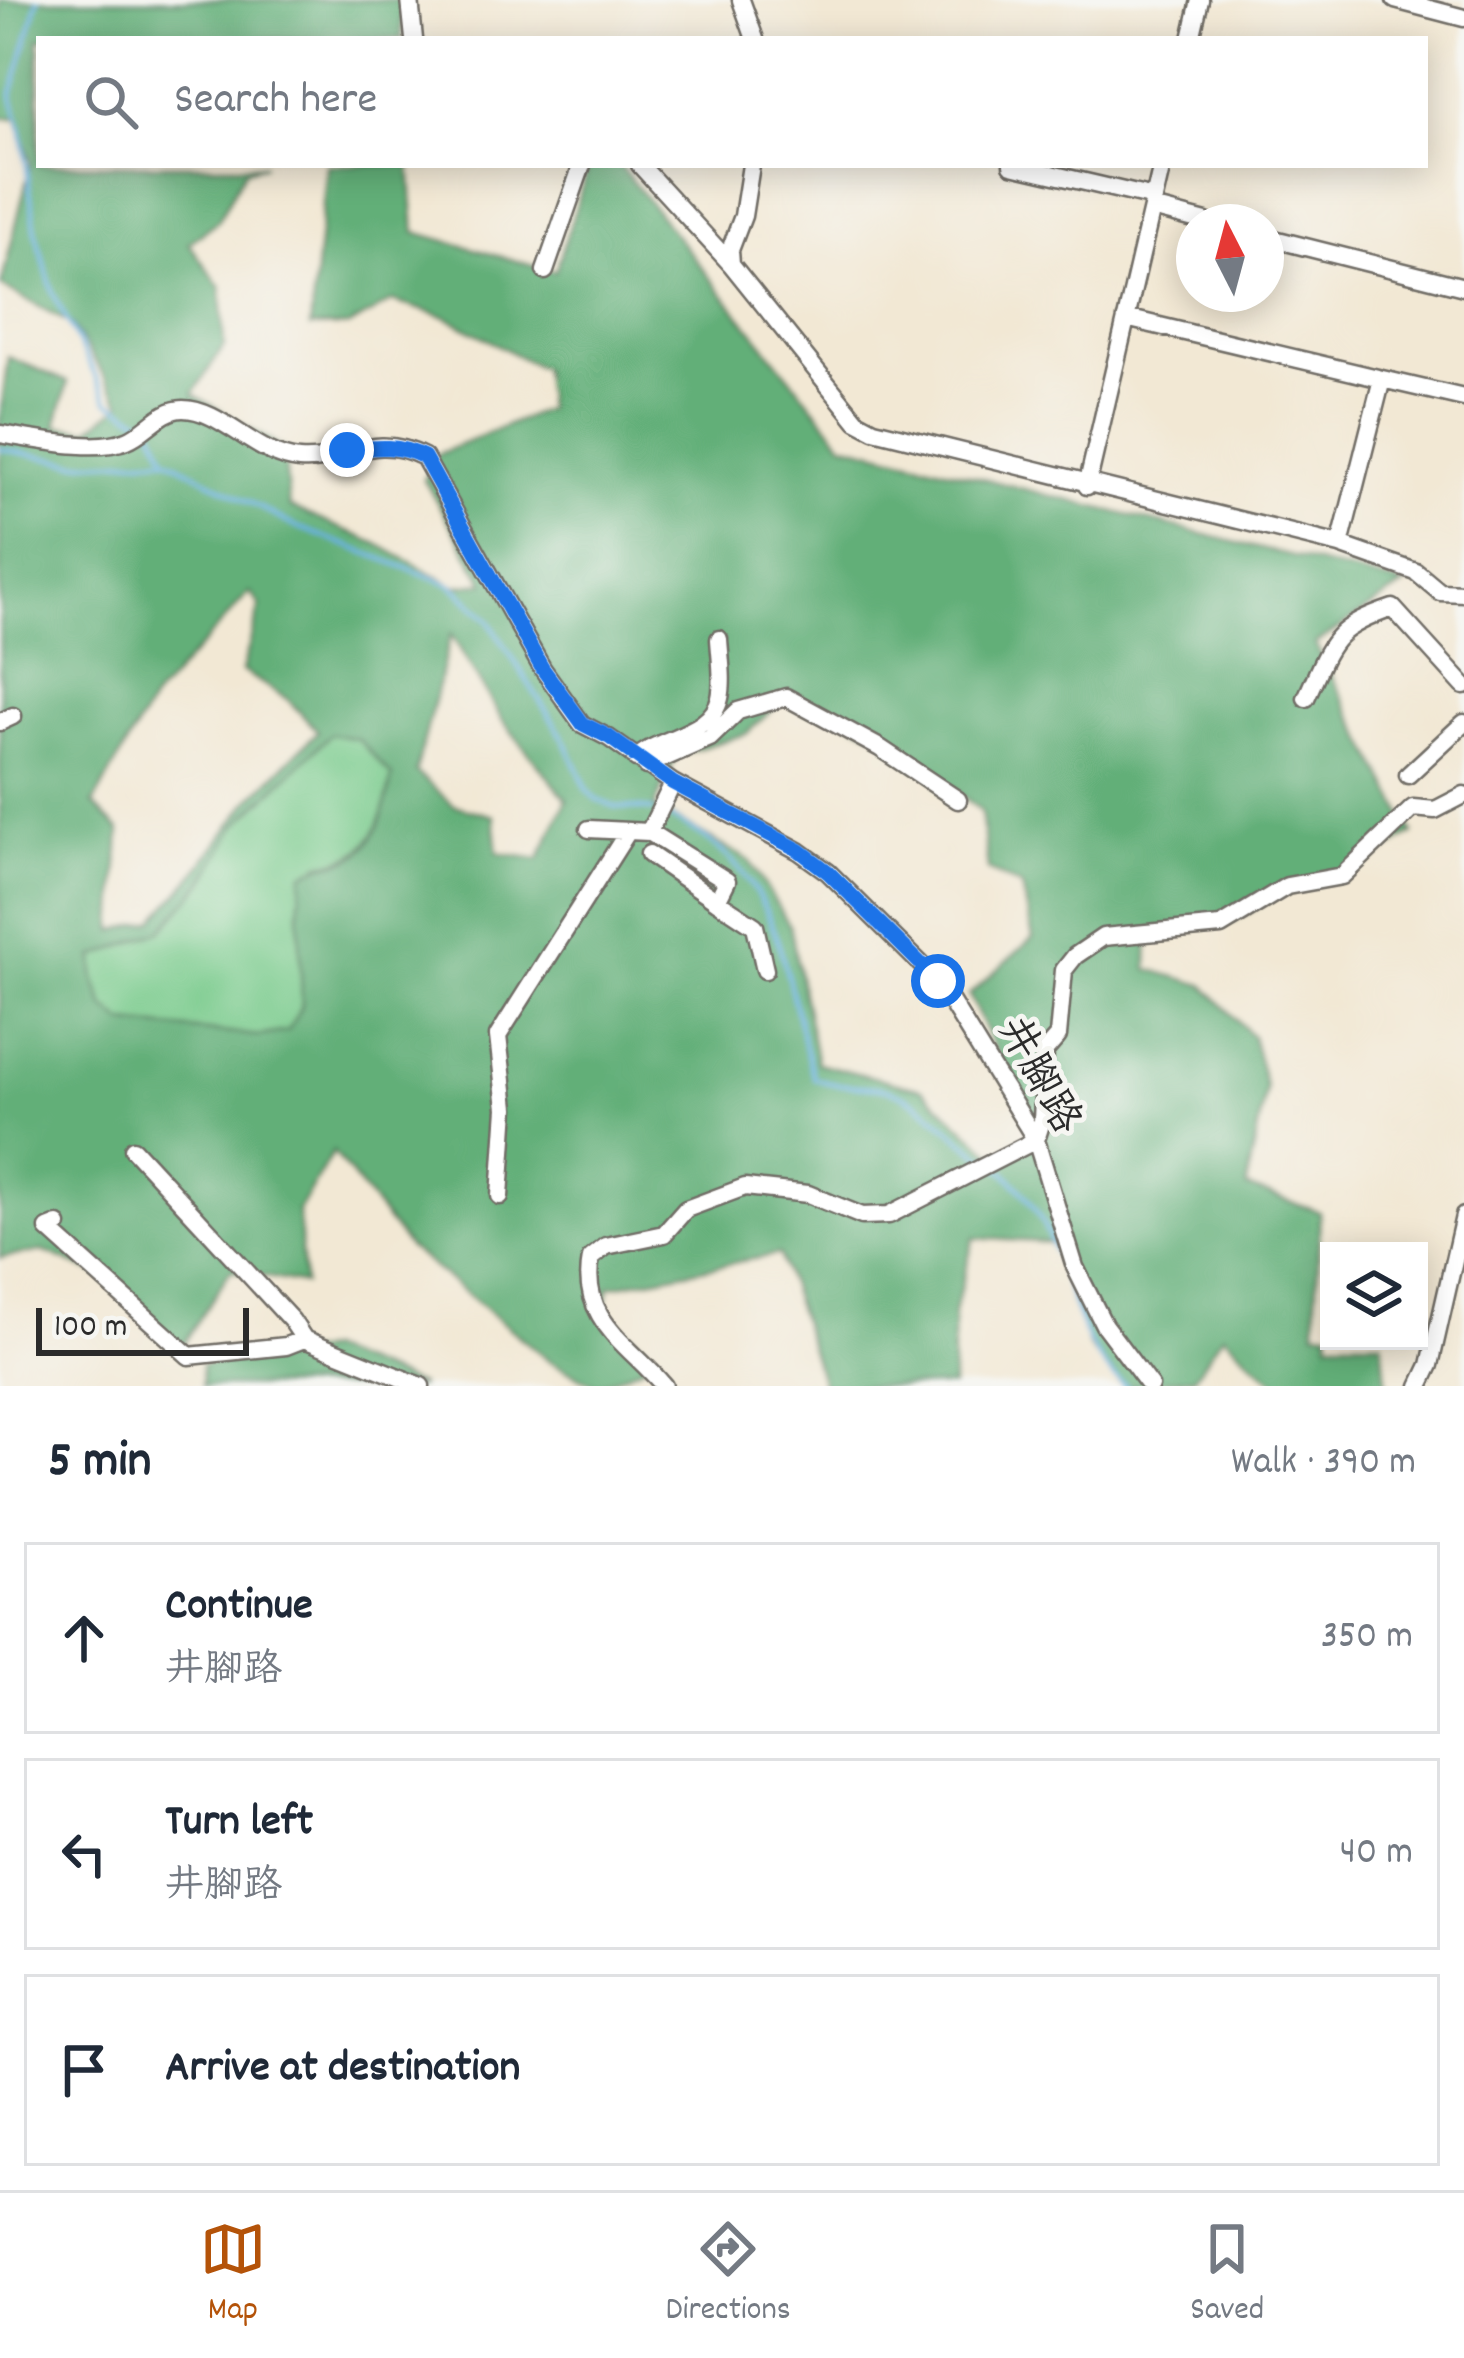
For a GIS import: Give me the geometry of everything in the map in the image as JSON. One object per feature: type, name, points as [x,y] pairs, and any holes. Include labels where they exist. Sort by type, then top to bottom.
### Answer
[{"type":"street","points":[[410,0],[415,36]]},
{"type":"street","points":[[741,0],[754,36]]},
{"type":"street","points":[[1192,36],[1200,0]]},
{"type":"street","points":[[1395,0],[1464,18]]},
{"type":"street","points":[[545,271],[581,168]]},
{"type":"street","points":[[643,168],[731,264],[857,421],[874,430],[1340,545],[1416,572],[1440,592],[1464,592]]},
{"type":"street","points":[[731,264],[730,250],[743,216],[751,168]]},
{"type":"street","points":[[1023,168],[1176,211]]},
{"type":"street","points":[[1087,486],[1161,168]]},
{"type":"street","points":[[1284,242],[1464,287]]},
{"type":"street","points":[[1126,318],[1464,398]]},
{"type":"street","points":[[1340,545],[1382,379]]},
{"type":"street","name":"井腳路","points":[[0,434],[112,445],[131,439],[171,411],[191,410],[269,453],[299,460],[385,446],[407,448],[424,457],[542,668],[583,724],[673,783],[799,850],[828,872],[938,981],[1036,1140],[1076,1267],[1104,1325],[1150,1386]]},
{"type":"street","points":[[1306,698],[1335,635],[1361,618],[1393,608],[1464,686]]},
{"type":"street","points":[[641,763],[648,747],[704,723],[720,700],[719,639]]},
{"type":"street","points":[[641,763],[710,738],[738,711],[786,697],[880,748],[958,800]]},
{"type":"street","points":[[1408,776],[1464,723]]},
{"type":"street","points":[[649,832],[673,783]]},
{"type":"street","points":[[664,1386],[598,1318],[588,1275],[590,1258],[606,1246],[664,1234],[686,1209],[745,1187],[808,1194],[862,1216],[889,1215],[1036,1140],[1042,1121],[1045,1051],[1058,1036],[1064,970],[1075,956],[1102,937],[1221,926],[1287,886],[1342,876],[1413,808],[1435,810],[1464,795]]},
{"type":"street","points":[[589,829],[649,832],[727,881],[717,901]]},
{"type":"street","points":[[500,1196],[506,1108],[498,1036],[628,833]]},
{"type":"street","points":[[649,854],[755,926],[765,970]]},
{"type":"street","points":[[133,1149],[304,1339],[421,1386]]},
{"type":"street","points":[[1420,1386],[1430,1365],[1464,1216]]},
{"type":"street","points":[[58,1226],[48,1229],[189,1356],[286,1346],[304,1339]]},
{"type":"green space","points":[[0,0],[401,0],[402,36],[36,36],[36,168],[253,168],[245,170],[218,221],[189,243],[221,288],[224,346],[193,394],[284,449],[289,507],[376,543],[455,586],[485,583],[424,480],[436,455],[546,409],[542,369],[446,317],[392,301],[349,326],[310,327],[327,168],[410,168],[415,232],[555,272],[588,168],[621,168],[843,443],[1404,585],[1315,644],[1413,833],[1362,866],[1290,888],[1234,920],[1149,935],[1148,969],[1204,985],[1252,1036],[1266,1089],[1246,1187],[1320,1212],[1315,1331],[1320,1331],[1320,1350],[1383,1350],[1387,1386],[1279,1386],[1223,1334],[1194,1377],[1124,1386],[1090,1348],[1055,1243],[974,1238],[954,1312],[952,1386],[823,1386],[779,1254],[609,1287],[604,1312],[660,1358],[597,1386],[550,1361],[408,1247],[333,1152],[298,1211],[304,1284],[231,1270],[180,1349],[105,1277],[43,1251],[0,1258],[0,420],[8,357],[68,382],[56,426],[88,430],[122,404],[71,324],[1,286],[31,162],[17,118],[0,118]],"holes":[[[250,592],[260,606],[242,671],[287,699],[318,731],[247,803],[153,921],[114,931],[120,831],[93,804],[153,699]],[[451,634],[502,720],[567,800],[539,859],[498,853],[494,816],[453,805],[416,772]],[[790,693],[901,746],[981,811],[988,870],[1022,887],[1033,938],[969,995],[1038,1142],[1000,1160],[922,1089],[817,1063],[790,926],[749,860],[654,807],[677,755],[746,734]],[[331,734],[358,739],[392,776],[387,799],[367,845],[348,859],[303,874],[299,909],[302,1005],[288,1031],[259,1036],[124,1023],[104,1006],[94,976],[94,957],[161,931],[203,883],[236,826]]]},
{"type":"green space","points":[[331,734],[358,739],[392,776],[372,837],[352,855],[319,864],[302,1006],[288,1031],[259,1036],[124,1024],[104,1006],[94,976],[94,957],[161,931],[203,883],[236,826]]},
{"type":"green space","points":[[326,1350],[421,1386],[202,1386],[201,1365]]},
{"type":"waterway","points":[[38,0],[12,94],[36,234],[53,293],[108,401],[151,425],[167,458],[292,525],[452,585],[488,619],[564,739],[587,789],[597,800],[615,807],[652,810]]},
{"type":"waterway","points":[[0,449],[76,463],[167,458]]},
{"type":"waterway","points":[[663,815],[704,837],[734,863],[756,892],[784,961],[814,1078],[900,1094],[986,1159]]},
{"type":"waterway","points":[[996,1166],[1021,1189],[1039,1216],[1088,1339],[1104,1365],[1126,1386]]},
{"type":"route","points":[[347,450],[407,448],[424,457],[542,668],[583,724],[673,783],[763,835],[799,850],[828,872],[938,981]]}]
